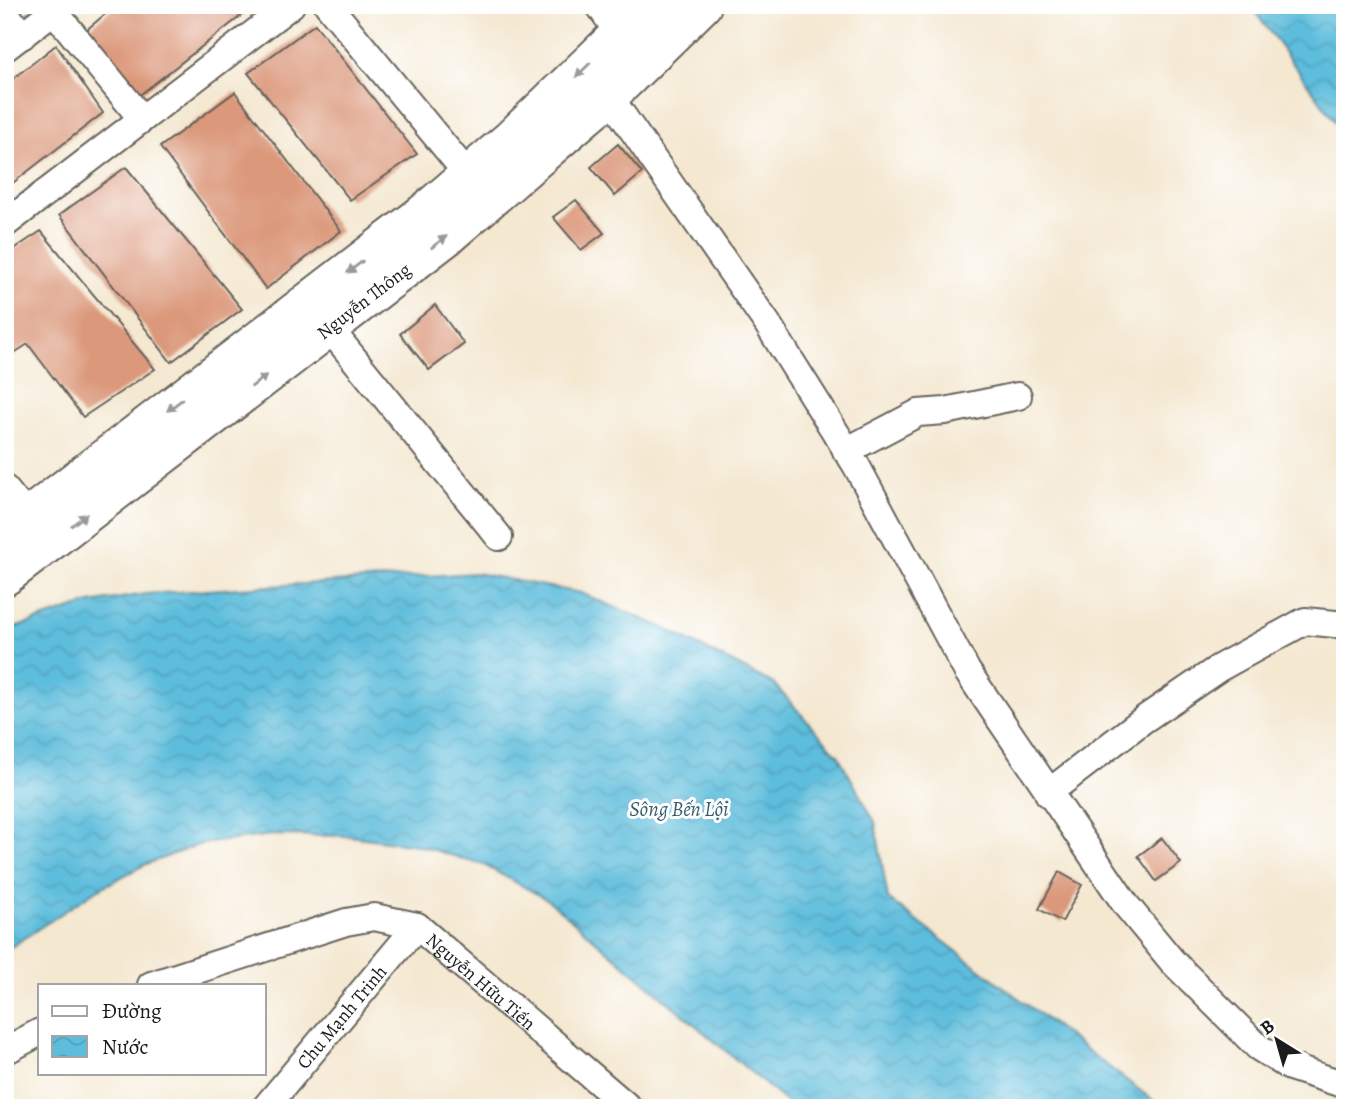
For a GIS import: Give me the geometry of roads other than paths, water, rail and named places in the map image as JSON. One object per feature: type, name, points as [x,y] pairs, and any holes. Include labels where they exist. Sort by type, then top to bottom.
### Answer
[{"type":"main road","name":"Nguyễn Thông","points":[[5,576],[22,521],[372,254],[468,176],[650,5]]},
{"type":"main road","name":"Nguyễn Thông","points":[[620,35],[702,5]]},
{"type":"main road","name":"Nguyễn Thông","points":[[22,521],[329,328],[490,201],[610,96],[620,35]]},
{"type":"street","points":[[5,224],[291,5]]},
{"type":"street","points":[[328,5],[468,176]]},
{"type":"street","points":[[5,12],[14,42],[58,8],[142,119]]},
{"type":"street","points":[[610,96],[767,323],[846,451],[967,671],[1126,905],[1212,1003],[1271,1056],[1290,1067],[1345,1085]]},
{"type":"street","points":[[329,328],[499,537]]},
{"type":"street","points":[[846,451],[918,413],[945,411],[1018,396]]},
{"type":"street","points":[[1048,793],[1143,720],[1219,668],[1305,621],[1345,625]]},
{"type":"street","name":"Nguyễn Hữu Tiến","points":[[154,984],[345,922],[374,917],[417,926],[629,1108]]},
{"type":"street","name":"Chu Mạnh Trinh","points":[[278,1103],[417,926]]},
{"type":"street","points":[[5,1051],[38,1033]]},
{"type":"water","points":[[1250,5],[1345,5],[1345,135]]},
{"type":"water","name":"Sông Bến Lội","points":[[476,573],[581,593],[662,627],[774,684],[838,755],[875,822],[888,899],[1163,1108],[793,1108],[548,900],[484,865],[417,845],[349,836],[271,835],[201,844],[144,865],[95,891],[5,951],[5,631],[90,603],[146,594]]}]
